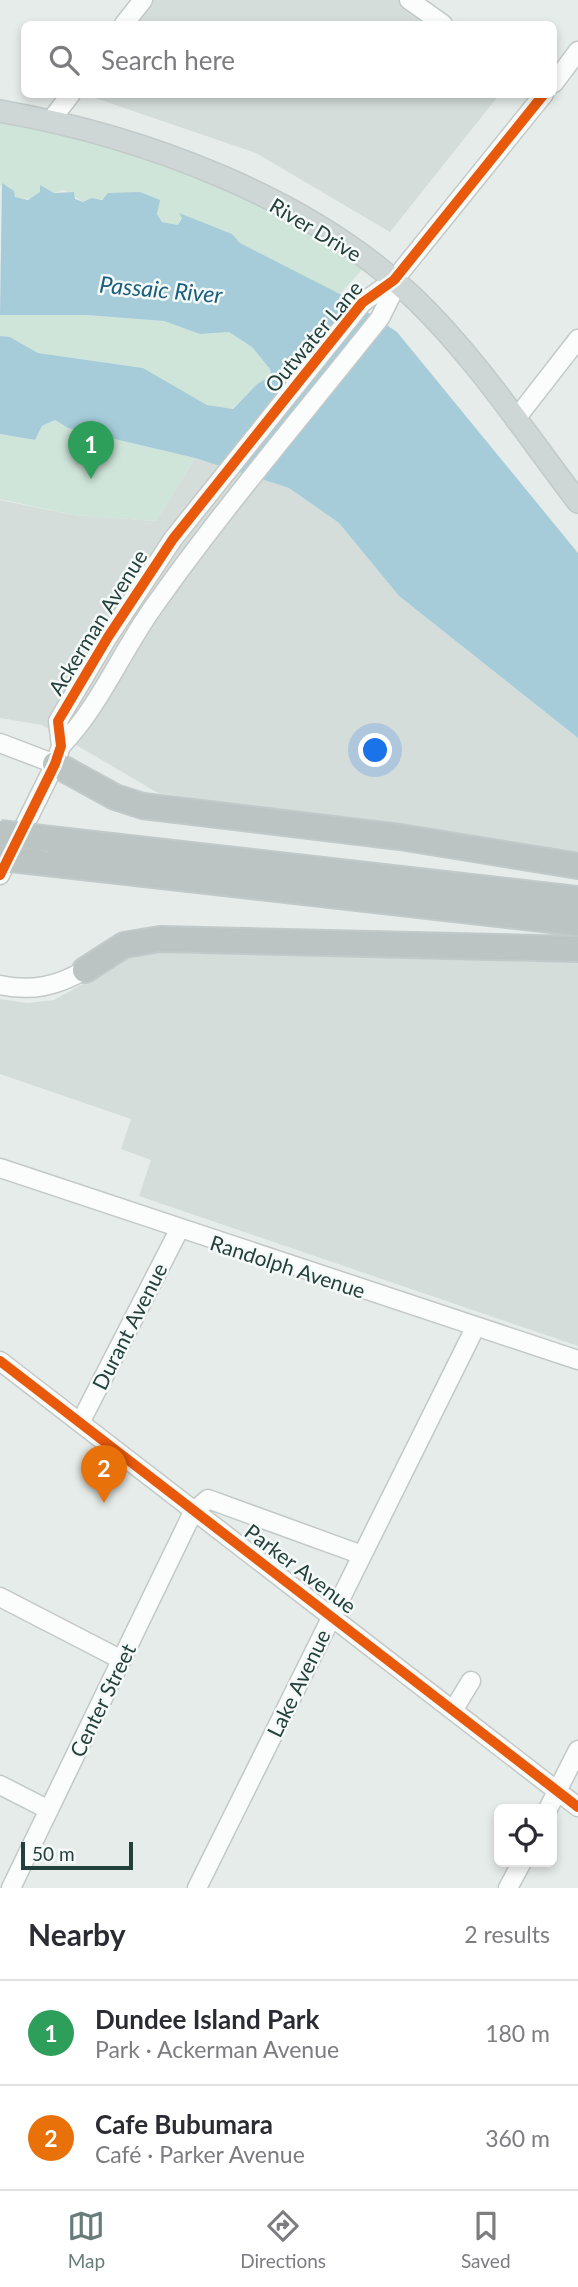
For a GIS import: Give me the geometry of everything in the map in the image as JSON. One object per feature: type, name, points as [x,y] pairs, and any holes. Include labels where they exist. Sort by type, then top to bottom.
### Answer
[{"type":"highway","points":[[58,755],[116,797],[143,806],[413,839],[578,866]]},
{"type":"highway","points":[[0,833],[578,899]]},
{"type":"highway","points":[[0,858],[578,923]]},
{"type":"highway","points":[[85,970],[109,951],[124,945],[160,939],[578,949]]},
{"type":"main road","name":"River Drive","points":[[0,111],[108,134],[187,162],[231,181],[338,239],[394,281],[435,321],[578,502]]},
{"type":"street","points":[[126,21],[143,0]]},
{"type":"street","points":[[409,0],[439,21]]},
{"type":"street","name":"Outwater Lane","points":[[557,77],[578,51]]},
{"type":"street","points":[[51,120],[68,98]]},
{"type":"street","name":"Outwater Lane","points":[[195,511],[362,303],[371,294],[394,281],[540,98]]},
{"type":"street","name":"Outwater Lane","points":[[214,527],[380,318],[392,294],[394,281]]},
{"type":"street","points":[[515,420],[578,339]]},
{"type":"street","name":"Ackerman Avenue","points":[[58,755],[58,721],[154,567],[195,511]]},
{"type":"street","name":"Ackerman Avenue","points":[[0,875],[58,755],[80,727],[151,610],[214,527]]},
{"type":"street","points":[[0,743],[58,755]]},
{"type":"street","points":[[0,985],[31,989],[48,987],[85,970]]},
{"type":"street","name":"Randolph Avenue","points":[[0,1168],[179,1230],[578,1360]]},
{"type":"street","name":"Durant Avenue","points":[[80,1423],[179,1230]]},
{"type":"street","name":"Lake Avenue","points":[[197,1888],[475,1328]]},
{"type":"street","name":"Parker Avenue","points":[[0,1361],[578,1807]]},
{"type":"street","points":[[193,1512],[208,1499],[362,1555]]},
{"type":"street","name":"Center Street","points":[[11,1888],[193,1512]]},
{"type":"street","points":[[0,1597],[122,1660]]},
{"type":"street","points":[[454,1709],[471,1681]]},
{"type":"street","points":[[551,1804],[578,1750]]},
{"type":"street","points":[[0,1785],[49,1810]]},
{"type":"street","points":[[508,1888],[519,1867]]},
{"type":"shaded area","points":[[148,0],[420,0],[447,21],[132,21]]},
{"type":"shaded area","points":[[95,98],[497,98],[390,232],[256,153]]},
{"type":"shaded area","points":[[195,458],[289,488],[339,523],[399,596],[578,738],[578,855],[158,793],[42,725],[0,718],[0,500],[73,515],[156,521]]},
{"type":"shaded area","points":[[167,951],[578,962],[578,1346],[139,1196],[151,1160],[121,1149],[131,1119],[0,1074],[0,999],[27,1003],[54,1000],[133,956]]},
{"type":"green space","points":[[0,113],[217,175],[370,261],[340,294],[240,243],[232,234],[182,217],[178,225],[162,222],[157,214],[158,204],[140,192],[83,202],[64,190],[54,193],[40,186],[40,192],[33,199],[15,198],[2,183],[0,187]]},
{"type":"green space","points":[[0,315],[86,315],[164,321],[200,334],[229,332],[252,347],[270,369],[271,377],[257,384],[232,409],[207,405],[143,368],[38,353],[10,337],[0,336]]},
{"type":"green space","points":[[55,420],[68,428],[195,458],[156,521],[73,515],[0,499],[0,434],[35,440],[42,426]]},
{"type":"green space","points":[[368,469],[385,492],[372,498],[357,495],[361,474]]},
{"type":"water","name":"Passaic River","points":[[2,183],[14,191],[15,197],[28,200],[40,192],[40,185],[54,193],[74,192],[75,199],[83,202],[92,198],[102,200],[108,193],[140,192],[160,200],[157,214],[162,222],[178,225],[182,218],[179,213],[232,234],[240,243],[340,294],[397,332],[578,553],[578,738],[399,596],[339,523],[289,488],[195,458],[68,428],[55,420],[42,426],[35,440],[0,434],[0,336],[10,337],[38,353],[143,368],[207,405],[233,409],[257,384],[271,376],[270,369],[252,347],[229,332],[200,334],[164,321],[86,315],[0,315]]},
{"type":"cycle path","points":[[0,875],[55,764],[61,746],[58,721],[108,637],[173,539],[362,303],[394,280],[541,98]]},
{"type":"cycle path","points":[[0,1361],[578,1807]]},
{"type":"place","name":"Dundee Island Park","points":[[91,479]]},
{"type":"place","name":"Cafe Bubumara","points":[[104,1503]]}]
